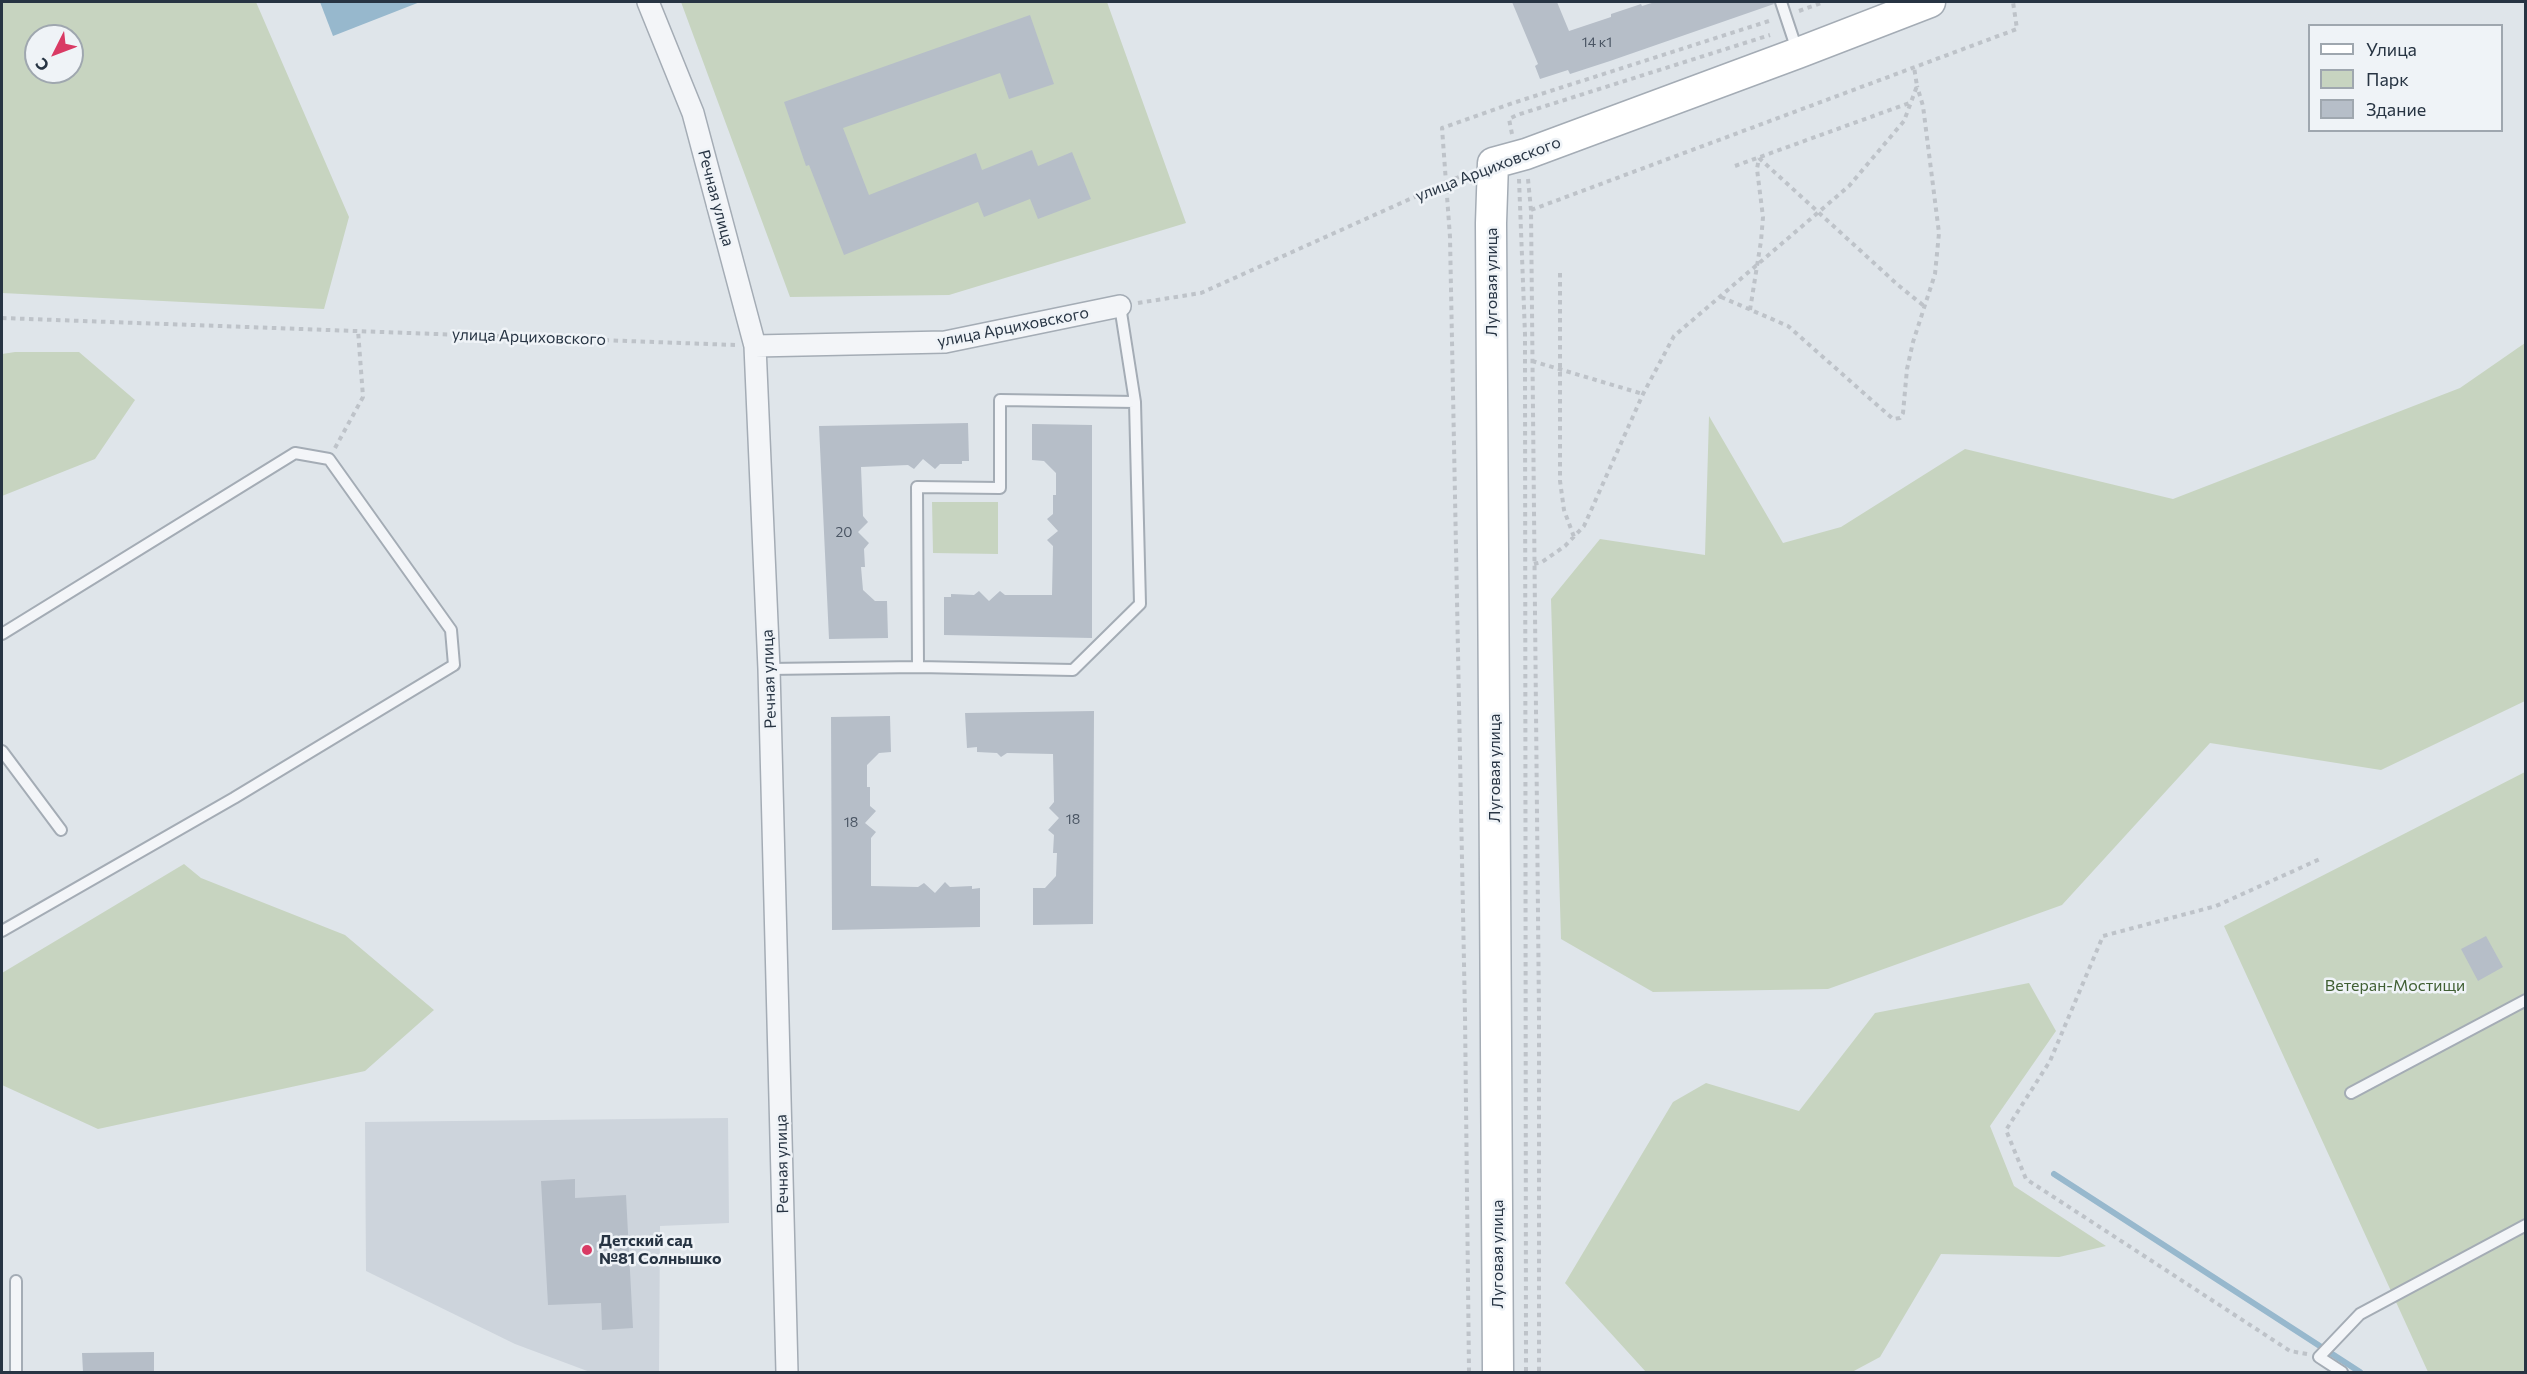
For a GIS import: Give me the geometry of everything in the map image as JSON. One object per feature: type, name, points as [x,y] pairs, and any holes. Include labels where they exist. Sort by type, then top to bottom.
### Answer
[{"type":"street","name":"Речная улица","points":[[648,2],[693,113],[755,346],[769,669],[787,1372]]},
{"type":"street","name":"улица Арциховского","points":[[1512,158],[1794,41],[1930,2]]},
{"type":"street","name":"Луговая улица","points":[[1498,1372],[1491,223],[1512,158]]},
{"type":"street","name":"улица Арциховского","points":[[755,346],[945,342],[1120,306]]},
{"type":"lane","points":[[1781,2],[1794,41]]},
{"type":"lane","points":[[769,669],[918,667],[1073,670],[1140,604],[1135,402],[1120,306]]},
{"type":"lane","points":[[918,667],[917,488],[1000,488],[1000,400],[1135,402]]},
{"type":"lane","points":[[2,634],[295,453],[329,459],[451,630],[454,665],[234,798],[2,931]]},
{"type":"lane","points":[[2,751],[61,830]]},
{"type":"lane","points":[[2351,1093],[2526,1000]]},
{"type":"lane","points":[[2342,1372],[2319,1357],[2360,1314],[2526,1225]]},
{"type":"lane","points":[[16,1281],[16,1372]]},
{"type":"path","points":[[1531,210],[2017,29],[2013,2]]},
{"type":"path","points":[[1526,1372],[1525,334],[1522,213],[1512,158],[1509,118],[1794,41]]},
{"type":"path","points":[[1721,297],[1788,326],[1896,420],[1900,418],[1904,413],[1911,351],[1935,274],[1939,234],[1923,106],[1914,67]]},
{"type":"path","points":[[1534,564],[1549,558],[1584,526],[1643,394],[1674,336],[1821,213],[1849,186],[1899,129],[1917,86]]},
{"type":"path","points":[[1735,166],[1912,101]]},
{"type":"path","name":"улица Арциховского","points":[[1120,306],[1201,293],[1446,181],[1512,158]]},
{"type":"path","points":[[1512,158],[1531,210],[1539,1014],[1539,1372]]},
{"type":"path","points":[[1759,158],[1924,306]]},
{"type":"path","points":[[1750,310],[1758,266],[1763,217],[1759,158]]},
{"type":"path","points":[[1560,273],[1560,481],[1564,510],[1574,537]]},
{"type":"path","name":"улица Арциховского","points":[[2,318],[755,346]]},
{"type":"path","points":[[329,459],[363,397],[358,330]]},
{"type":"path","points":[[1532,361],[1643,394]]},
{"type":"path","points":[[2319,1357],[2290,1351],[2026,1179],[2006,1130],[2050,1061],[2103,936],[2216,906],[2320,859]]},
{"type":"shaded area","points":[[728,1118],[729,1223],[660,1226],[659,1372],[590,1372],[515,1344],[366,1271],[365,1122]]},
{"type":"green space","points":[[2,2],[256,2],[349,217],[324,309],[2,293]]},
{"type":"green space","points":[[681,2],[1107,2],[1186,223],[949,295],[790,297]]},
{"type":"green space","points":[[2525,343],[2525,701],[2381,770],[2210,743],[2062,905],[1828,989],[1653,992],[1561,939],[1551,599],[1600,539],[1705,555],[1709,416],[1783,543],[1841,527],[1965,449],[2173,499],[2460,388]]},
{"type":"green space","points":[[79,352],[135,400],[95,459],[2,496],[2,354]]},
{"type":"green space","points":[[932,502],[998,502],[998,554],[933,553]]},
{"type":"green space","name":"Ветеран-Мостищи","points":[[2525,772],[2525,1372],[2428,1372],[2224,926]]},
{"type":"green space","points":[[184,864],[201,878],[345,935],[434,1010],[365,1071],[98,1129],[2,1085],[2,973]]},
{"type":"green space","points":[[2029,983],[2056,1031],[1990,1126],[2014,1186],[2106,1246],[2059,1257],[1941,1254],[1880,1357],[1852,1372],[1646,1372],[1565,1283],[1673,1102],[1706,1083],[1799,1111],[1875,1013]]},
{"type":"water","points":[[320,2],[420,2],[333,36]]},
{"type":"building","points":[[1512,2],[1557,2],[1569,31],[1611,17],[1611,14],[1655,2],[1773,2],[1774,4],[1570,74],[1568,70],[1540,79],[1535,66],[1538,64]]},
{"type":"building","points":[[1030,15],[1054,84],[1009,99],[1000,73],[843,128],[869,195],[976,153],[982,170],[1032,150],[1038,166],[1072,152],[1091,199],[1038,219],[1030,199],[984,217],[978,202],[844,255],[809,165],[806,166],[784,102]]},
{"type":"building","points":[[968,423],[969,461],[962,461],[962,464],[940,464],[935,469],[923,459],[914,469],[908,465],[861,467],[863,516],[868,522],[858,532],[869,543],[864,549],[865,567],[861,567],[863,590],[875,601],[887,601],[888,638],[829,639],[819,426]]},
{"type":"building","points":[[1032,424],[1092,425],[1092,638],[944,635],[944,597],[951,597],[951,594],[974,595],[979,591],[989,601],[1000,591],[1005,595],[1052,595],[1053,546],[1047,540],[1058,531],[1047,519],[1053,514],[1056,473],[1044,461],[1032,460]]},
{"type":"building","points":[[1094,711],[1093,924],[1033,925],[1033,888],[1045,888],[1056,876],[1057,853],[1053,853],[1054,835],[1048,830],[1059,818],[1049,808],[1054,802],[1053,754],[1007,753],[1001,757],[997,753],[977,752],[977,747],[967,748],[965,713]]},
{"type":"building","points":[[890,716],[891,752],[879,753],[867,765],[870,806],[876,811],[865,823],[876,832],[871,838],[871,886],[918,887],[924,883],[935,893],[945,882],[950,887],[980,888],[980,927],[832,930],[831,717]]},
{"type":"building","points":[[2486,936],[2503,967],[2478,981],[2461,949]]},
{"type":"building","name":"Детский сад №81 Солнышко","points":[[575,1179],[575,1198],[626,1195],[633,1328],[602,1330],[601,1303],[548,1305],[541,1181]]},
{"type":"building","points":[[154,1352],[154,1372],[83,1372],[82,1353]]},
{"type":"waterway","points":[[2054,1174],[2360,1372]]},
{"type":"place","name":"Детский сад №81 Солнышко","points":[[587,1250]]}]
